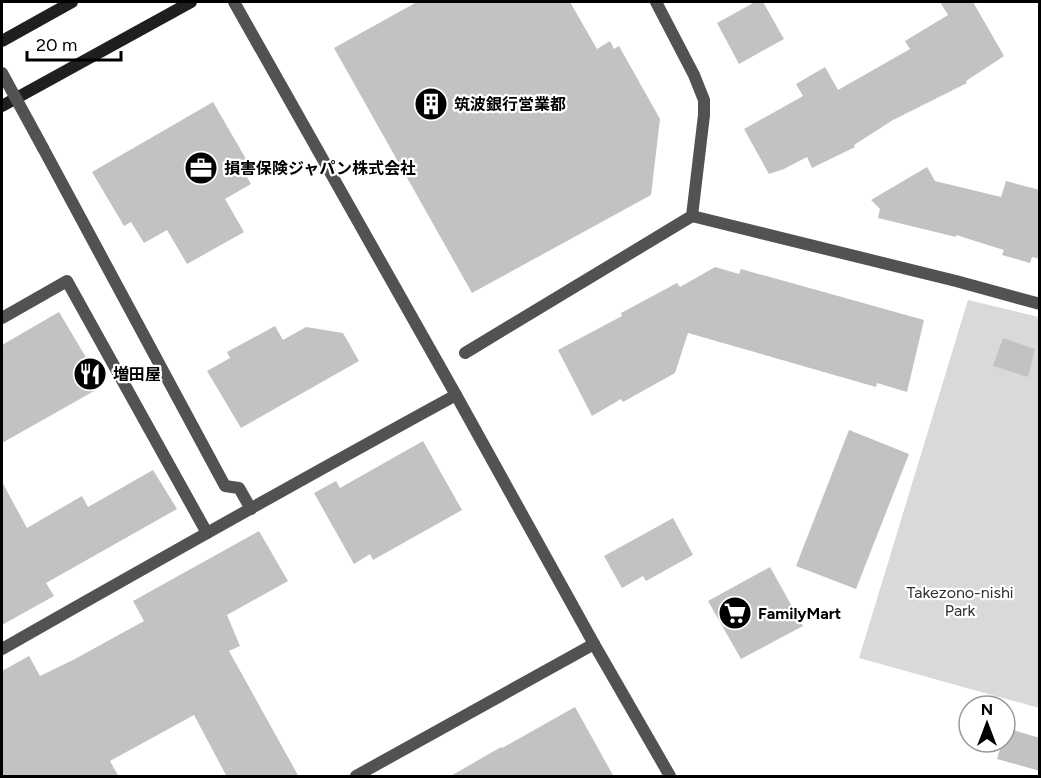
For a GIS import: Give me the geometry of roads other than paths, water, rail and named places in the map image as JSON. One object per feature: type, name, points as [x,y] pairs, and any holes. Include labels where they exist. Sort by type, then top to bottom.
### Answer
[{"type":"main road","points":[[2,41],[72,2]]},
{"type":"main road","points":[[2,106],[191,2]]},
{"type":"street","points":[[234,2],[670,777]]},
{"type":"street","points":[[656,2],[694,75],[704,100],[692,216]]},
{"type":"street","points":[[2,73],[225,486],[239,488],[251,509]]},
{"type":"street","points":[[465,353],[692,216],[1040,304]]},
{"type":"street","points":[[2,318],[67,281],[207,533]]},
{"type":"street","points":[[2,649],[456,394]]},
{"type":"street","points":[[356,777],[594,644]]},
{"type":"place","name":"筑波銀行営業都","points":[[431,104]]},
{"type":"place","name":"損害保険ジャパン株式会社","points":[[201,168]]},
{"type":"place","name":"増田屋","points":[[90,374]]},
{"type":"place","name":"FamilyMart","points":[[735,613]]},
{"type":"park label","name":"Takezono-nishi Park","points":[[960,601]]}]
